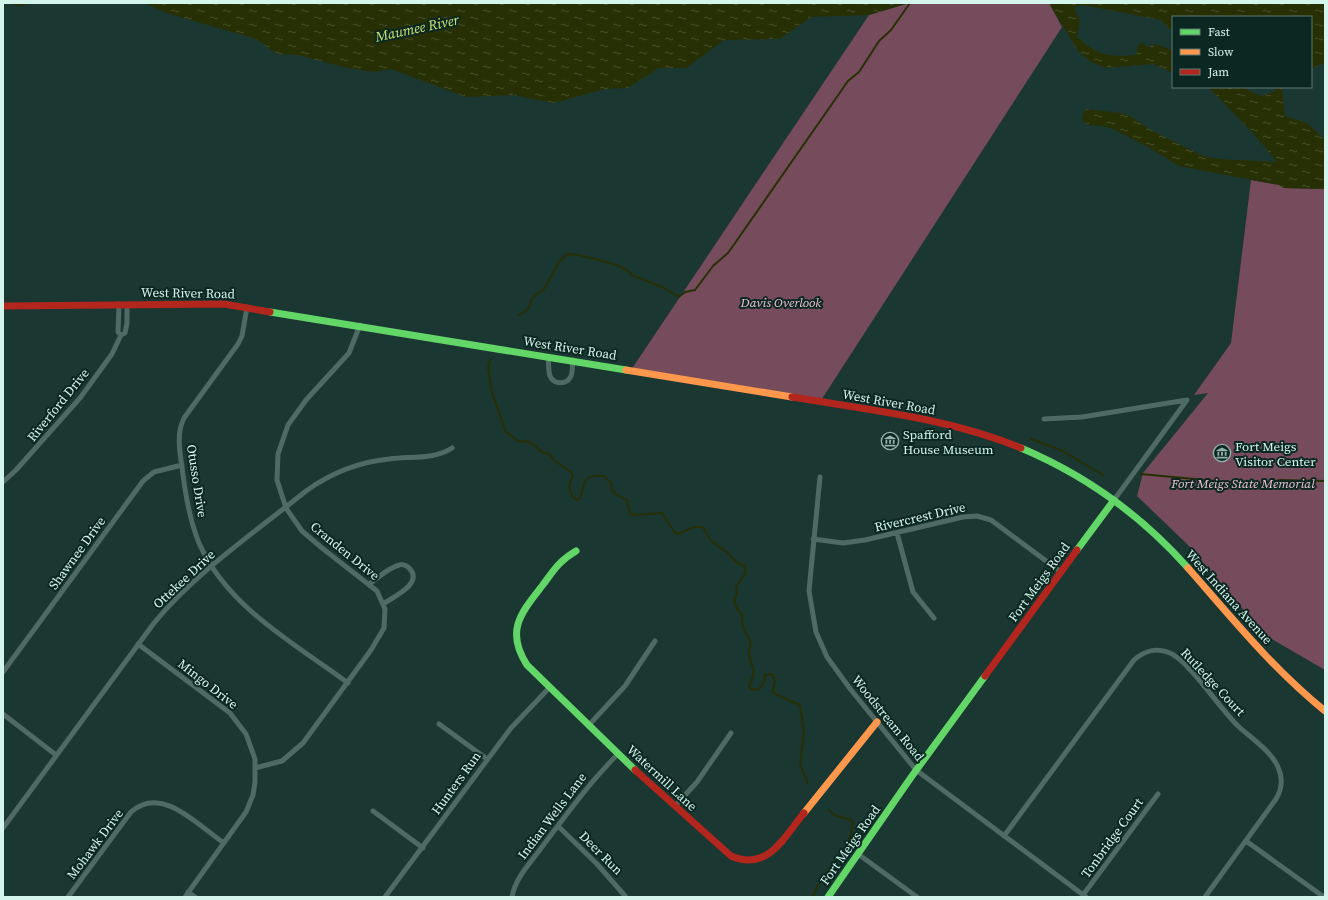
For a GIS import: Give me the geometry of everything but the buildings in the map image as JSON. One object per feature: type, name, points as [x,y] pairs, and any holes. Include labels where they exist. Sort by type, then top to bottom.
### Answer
[{"type":"main road","name":"West River Road","points":[[3,306],[224,304],[573,360],[911,417],[974,432],[1024,449],[1071,472],[1114,500]]},
{"type":"main road","name":"Fort Meigs Road","points":[[828,897],[916,770],[1114,500]]},
{"type":"main road","name":"West Indiana Avenue","points":[[1114,500],[1156,535],[1282,673],[1325,711]]},
{"type":"main road","name":"Watermill Lane","points":[[576,551],[562,559],[521,614],[517,623],[515,640],[520,654],[527,665],[618,754],[731,856],[744,861],[763,858],[777,847],[877,722]]},
{"type":"street","name":"Riverford Drive","points":[[3,482],[26,459],[80,398],[112,354],[121,335],[118,332],[123,305]]},
{"type":"street","name":"Otusso Drive","points":[[247,307],[242,336],[238,344],[182,422],[179,436],[186,494],[192,525],[212,567],[231,592],[244,605],[348,683]]},
{"type":"street","name":"Cranden Drive","points":[[255,768],[282,761],[297,750],[348,683],[382,632],[385,618],[383,604],[377,591],[308,537],[293,520],[280,493],[276,472],[278,454],[284,433],[295,414],[349,353],[360,325]]},
{"type":"street","points":[[548,357],[550,376],[556,382],[561,383],[569,380],[573,360]]},
{"type":"street","name":"Fort Meigs Road","points":[[1044,419],[1082,417],[1187,400],[1114,500]]},
{"type":"street","name":"Ottekee Drive","points":[[3,828],[165,609],[212,567],[320,481],[347,468],[389,459],[437,455],[452,448]]},
{"type":"street","name":"Shawnee Drive","points":[[3,672],[143,481],[154,472],[182,465]]},
{"type":"street","name":"Woodstream Road","points":[[820,477],[813,539],[809,591],[810,605],[816,632],[835,668],[916,770],[1084,896]]},
{"type":"street","name":"Rivercrest Drive","points":[[813,539],[852,542],[963,517],[982,517],[999,525],[1062,572]]},
{"type":"street","points":[[897,533],[913,592],[934,618]]},
{"type":"street","points":[[370,584],[398,565],[406,566],[410,569],[413,575],[411,583],[383,604]]},
{"type":"street","points":[[589,725],[625,686],[655,641]]},
{"type":"street","name":"Mingo Drive","points":[[138,644],[230,713],[239,723],[250,742],[255,768],[255,782],[250,804],[185,897]]},
{"type":"street","name":"Rutledge Court","points":[[1004,836],[1131,663],[1141,654],[1159,650],[1172,653],[1180,658],[1220,707],[1270,756],[1277,765],[1281,782],[1278,795],[1205,897]]},
{"type":"street","name":"Hunters Run","points":[[385,897],[511,728],[550,686]]},
{"type":"street","points":[[3,714],[56,755]]},
{"type":"street","points":[[439,724],[487,760]]},
{"type":"street","points":[[675,806],[704,772],[731,732]]},
{"type":"street","name":"Indian Wells Lane","points":[[512,897],[516,884],[592,779],[618,754]]},
{"type":"street","name":"Tonbridge Court","points":[[1084,896],[1158,794]]},
{"type":"street","name":"Mohawk Drive","points":[[68,897],[131,812],[143,805],[157,802],[170,805],[224,843]]},
{"type":"street","points":[[373,811],[422,848]]},
{"type":"street","name":"Deer Run","points":[[558,826],[597,864],[626,897]]},
{"type":"street","points":[[1246,840],[1324,897]]},
{"type":"street","points":[[858,854],[917,897]]},
{"type":"street","points":[[188,892],[195,897]]},
{"type":"green space","name":"Davis Overlook","points":[[909,3],[1049,3],[1062,27],[820,402],[631,370],[869,15]]},
{"type":"green space","name":"Fort Meigs State Memorial","points":[[1251,180],[1279,185],[1284,188],[1325,189],[1325,670],[1265,635],[1187,544],[1137,496],[1143,473],[1208,393],[1194,395],[1231,343]]},
{"type":"water","name":"Maumee River","points":[[145,3],[909,3],[869,15],[811,17],[780,39],[724,40],[686,68],[659,68],[628,88],[605,89],[554,103],[513,95],[466,97],[391,69],[373,72],[343,67],[298,55],[277,54],[256,39],[166,13]]},
{"type":"water","points":[[1049,3],[1325,3],[1325,65],[1321,64],[1312,68],[1312,16],[1172,16],[1172,29],[1169,29],[1161,20],[1083,5],[1074,7],[1080,20],[1077,37],[1098,52],[1118,56],[1136,55],[1138,46],[1142,42],[1148,47],[1155,44],[1172,50],[1172,73],[1153,64],[1106,68],[1091,62],[1078,51]]},
{"type":"water","points":[[1209,88],[1244,88],[1260,96],[1276,91],[1274,88],[1282,88],[1285,116],[1307,123],[1325,140],[1325,189],[1284,188],[1279,185],[1179,166],[1148,147],[1113,129],[1102,126],[1088,125],[1083,121],[1082,116],[1086,109],[1121,113],[1130,116],[1151,130],[1203,156],[1219,159],[1277,162],[1252,132]]},
{"type":"waterway","points":[[12,3],[19,5],[28,3]]},
{"type":"waterway","points":[[519,315],[528,308],[531,304],[532,298],[544,289],[559,262],[567,254],[579,255],[617,265],[632,275],[664,288],[679,297],[685,292],[695,290],[713,266],[728,253],[848,81],[859,72],[879,41],[891,30],[910,3]]},
{"type":"waterway","points":[[490,360],[488,368],[492,392],[506,432],[518,441],[530,442],[542,452],[549,454],[555,461],[571,472],[573,477],[570,483],[570,490],[574,498],[577,500],[580,498],[584,483],[588,478],[591,476],[604,476],[611,483],[612,490],[618,496],[627,500],[630,514],[662,513],[675,533],[678,534],[694,527],[703,527],[711,541],[728,553],[736,562],[745,566],[746,572],[736,587],[737,594],[734,600],[737,609],[743,616],[742,624],[751,643],[749,653],[754,671],[749,686],[751,689],[758,690],[764,682],[765,675],[772,674],[775,681],[773,692],[800,705],[804,733],[800,764],[808,784]]},
{"type":"waterway","points":[[1031,439],[1061,450],[1103,475]]},
{"type":"waterway","points":[[1141,474],[1216,481]]},
{"type":"waterway","points":[[1228,482],[1258,485],[1280,480],[1325,481]]},
{"type":"waterway","points":[[813,897],[822,878],[842,854],[851,834],[853,822],[834,815],[829,810]]},
{"type":"traffic: fast","points":[[270,312],[626,370]]},
{"type":"traffic: fast","points":[[1021,448],[1045,459],[1090,484],[1132,514],[1152,531],[1188,568]]},
{"type":"traffic: fast","points":[[1077,550],[1114,500]]},
{"type":"traffic: fast","points":[[576,551],[565,558],[557,566],[522,614],[518,623],[517,642],[520,653],[527,665],[635,770]]},
{"type":"traffic: fast","points":[[828,897],[912,776],[985,676]]},
{"type":"traffic: slow","points":[[626,370],[792,397]]},
{"type":"traffic: slow","points":[[1188,568],[1270,660],[1325,711]]},
{"type":"traffic: slow","points":[[804,813],[877,722]]},
{"type":"traffic: jam","points":[[3,306],[224,304],[270,312]]},
{"type":"traffic: jam","points":[[792,397],[937,422],[965,429],[1021,448]]},
{"type":"traffic: jam","points":[[985,676],[1077,550]]},
{"type":"traffic: jam","points":[[635,770],[731,856],[744,860],[765,856],[774,850],[804,813]]},
{"type":"place","name":"Spafford House Museum","points":[[890,441]]},
{"type":"place","name":"Fort Meigs Visitor Center","points":[[1222,453]]}]
